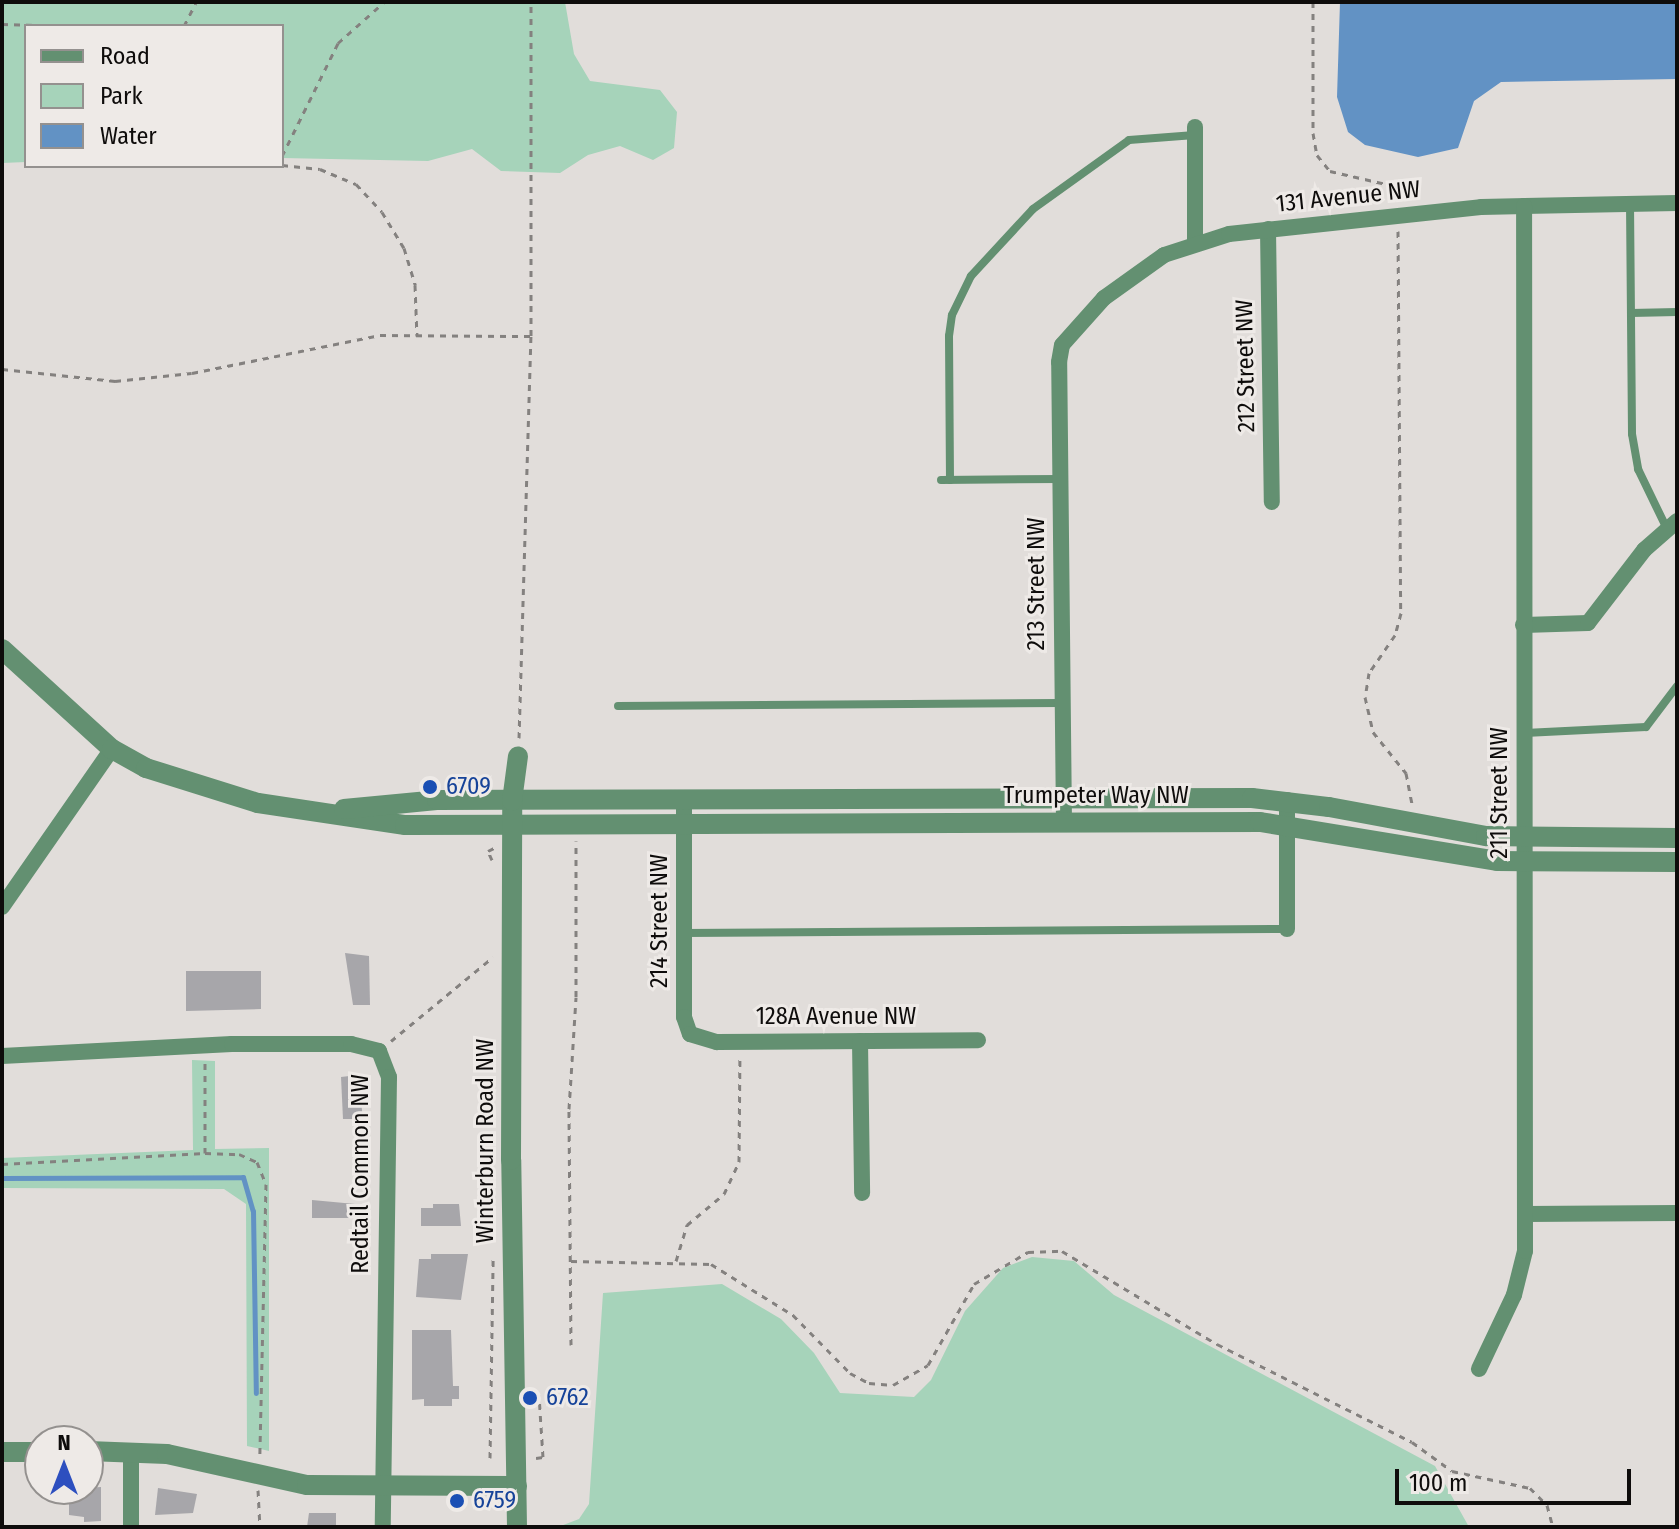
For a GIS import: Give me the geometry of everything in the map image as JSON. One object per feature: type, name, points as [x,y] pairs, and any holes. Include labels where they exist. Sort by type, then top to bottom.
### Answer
[{"type":"street","points":[[1195,131],[1195,241]]},
{"type":"street","name":"131 Avenue NW","points":[[1062,345],[1104,298],[1131,276],[1195,241],[1268,229],[1524,206],[1677,203]]},
{"type":"street","name":"211 Street NW","points":[[1479,1369],[1521,1274],[1526,1214],[1524,206]]},
{"type":"street","name":"212 Street NW","points":[[1268,229],[1272,502]]},
{"type":"street","name":"213 Street NW","points":[[1062,345],[1060,479],[1064,823]]},
{"type":"street","points":[[1523,625],[1588,623],[1644,550],[1672,525]]},
{"type":"street","name":"Trumpeter Way NW","points":[[2,649],[112,749],[195,787],[317,812],[405,825],[1286,825],[1444,855],[1525,863],[1677,862]]},
{"type":"street","points":[[2,907],[112,749]]},
{"type":"street","name":"Winterburn Road NW","points":[[517,1527],[512,801],[518,756]]},
{"type":"street","name":"214 Street NW","points":[[684,800],[685,1025],[695,1038]]},
{"type":"street","points":[[1287,800],[1287,929]]},
{"type":"street","name":"Trumpeter Way NW","points":[[317,812],[404,801],[1287,800],[1468,834],[1525,839],[1677,838]]},
{"type":"street","name":"128A Avenue NW","points":[[695,1038],[740,1042],[978,1040]]},
{"type":"street","points":[[860,1041],[862,1193]]},
{"type":"street","name":"Redtail Common NW","points":[[2,1056],[205,1045],[351,1044],[379,1051],[389,1077],[383,1527]]},
{"type":"street","points":[[1526,1214],[1677,1213]]},
{"type":"street","points":[[104,1451],[167,1454],[284,1482],[517,1486]]},
{"type":"street","points":[[2,1452],[24,1452]]},
{"type":"street","points":[[131,1452],[131,1527]]},
{"type":"lane","points":[[1060,479],[946,480],[952,315],[971,276],[1033,209],[1129,140],[1195,131]]},
{"type":"lane","points":[[1630,203],[1634,454],[1672,525]]},
{"type":"lane","points":[[1631,313],[1677,312]]},
{"type":"lane","points":[[1524,733],[1646,727],[1677,686]]},
{"type":"lane","points":[[618,706],[1061,703]]},
{"type":"lane","points":[[684,933],[1287,929]]},
{"type":"path","points":[[185,24],[196,2]]},
{"type":"path","points":[[284,152],[338,43],[384,2]]},
{"type":"path","points":[[518,756],[531,336],[531,2]]},
{"type":"path","points":[[1313,2],[1313,133],[1317,155],[1330,171],[1390,185],[1395,202]]},
{"type":"path","points":[[2,24],[24,25]]},
{"type":"path","points":[[284,165],[320,169],[356,184],[382,212],[408,260],[417,336]]},
{"type":"path","points":[[1398,226],[1401,613],[1395,635],[1369,673],[1365,697],[1373,732],[1406,773],[1411,813]]},
{"type":"path","points":[[2,369],[115,381],[192,373],[306,346],[380,335],[531,336]]},
{"type":"path","points":[[571,1345],[576,841]]},
{"type":"path","points":[[379,1051],[494,956]]},
{"type":"path","points":[[676,1261],[687,1225],[724,1194],[739,1162],[740,1042]]},
{"type":"path","points":[[205,1045],[205,1153]]},
{"type":"path","points":[[2,1164],[205,1153],[249,1158],[266,1184],[259,1460]]},
{"type":"path","points":[[571,1261],[711,1264],[733,1273],[793,1315],[850,1373],[869,1383],[893,1385],[928,1365],[966,1292],[992,1270],[1028,1252],[1072,1254],[1184,1325],[1412,1442],[1461,1476],[1510,1480],[1530,1488],[1547,1505],[1553,1527]]},
{"type":"path","points":[[536,1458],[543,1457],[539,1395]]},
{"type":"path","points":[[258,1490],[260,1527]]},
{"type":"green space","points":[[2,2],[565,2],[574,54],[590,81],[660,90],[677,112],[674,148],[653,160],[620,146],[588,155],[560,173],[501,171],[472,149],[428,161],[284,158],[284,24],[24,24],[24,162],[2,163]]},
{"type":"green space","points":[[192,1060],[215,1061],[215,1149],[269,1148],[269,1451],[247,1446],[246,1204],[224,1189],[2,1188],[2,1158],[193,1150]]},
{"type":"green space","points":[[1032,1257],[1074,1261],[1114,1295],[1435,1466],[1469,1527],[558,1527],[579,1519],[589,1504],[603,1293],[722,1284],[781,1319],[814,1353],[840,1393],[914,1397],[931,1380],[965,1311],[1003,1268]]},
{"type":"water","points":[[1340,2],[1677,2],[1677,79],[1501,82],[1474,101],[1458,148],[1418,157],[1365,145],[1348,132],[1337,97]]},
{"type":"building","points":[[345,953],[369,956],[370,1005],[353,1005]]},
{"type":"building","points":[[186,971],[261,971],[261,1009],[186,1011]]},
{"type":"building","points":[[358,1075],[363,1119],[343,1119],[341,1077]]},
{"type":"building","points":[[312,1200],[355,1204],[355,1218],[312,1218]]},
{"type":"building","points":[[433,1204],[459,1204],[461,1226],[421,1226],[421,1208],[433,1208]]},
{"type":"building","points":[[431,1254],[468,1254],[461,1300],[416,1297],[419,1259],[431,1259]]},
{"type":"building","points":[[412,1330],[451,1330],[453,1386],[459,1386],[459,1399],[452,1399],[452,1406],[424,1406],[424,1399],[412,1400]]},
{"type":"building","points":[[158,1488],[197,1494],[193,1513],[155,1515]]},
{"type":"building","points":[[69,1505],[101,1505],[101,1521],[84,1522],[84,1517],[69,1515]]},
{"type":"building","points":[[309,1513],[336,1513],[336,1527],[307,1527]]},
{"type":"waterway","points":[[2,1178],[243,1177],[253,1211],[256,1393]]},
{"type":"place","name":"6709","points":[[430,787]]},
{"type":"place","name":"6762","points":[[530,1398]]},
{"type":"place","name":"6759","points":[[457,1501]]}]
